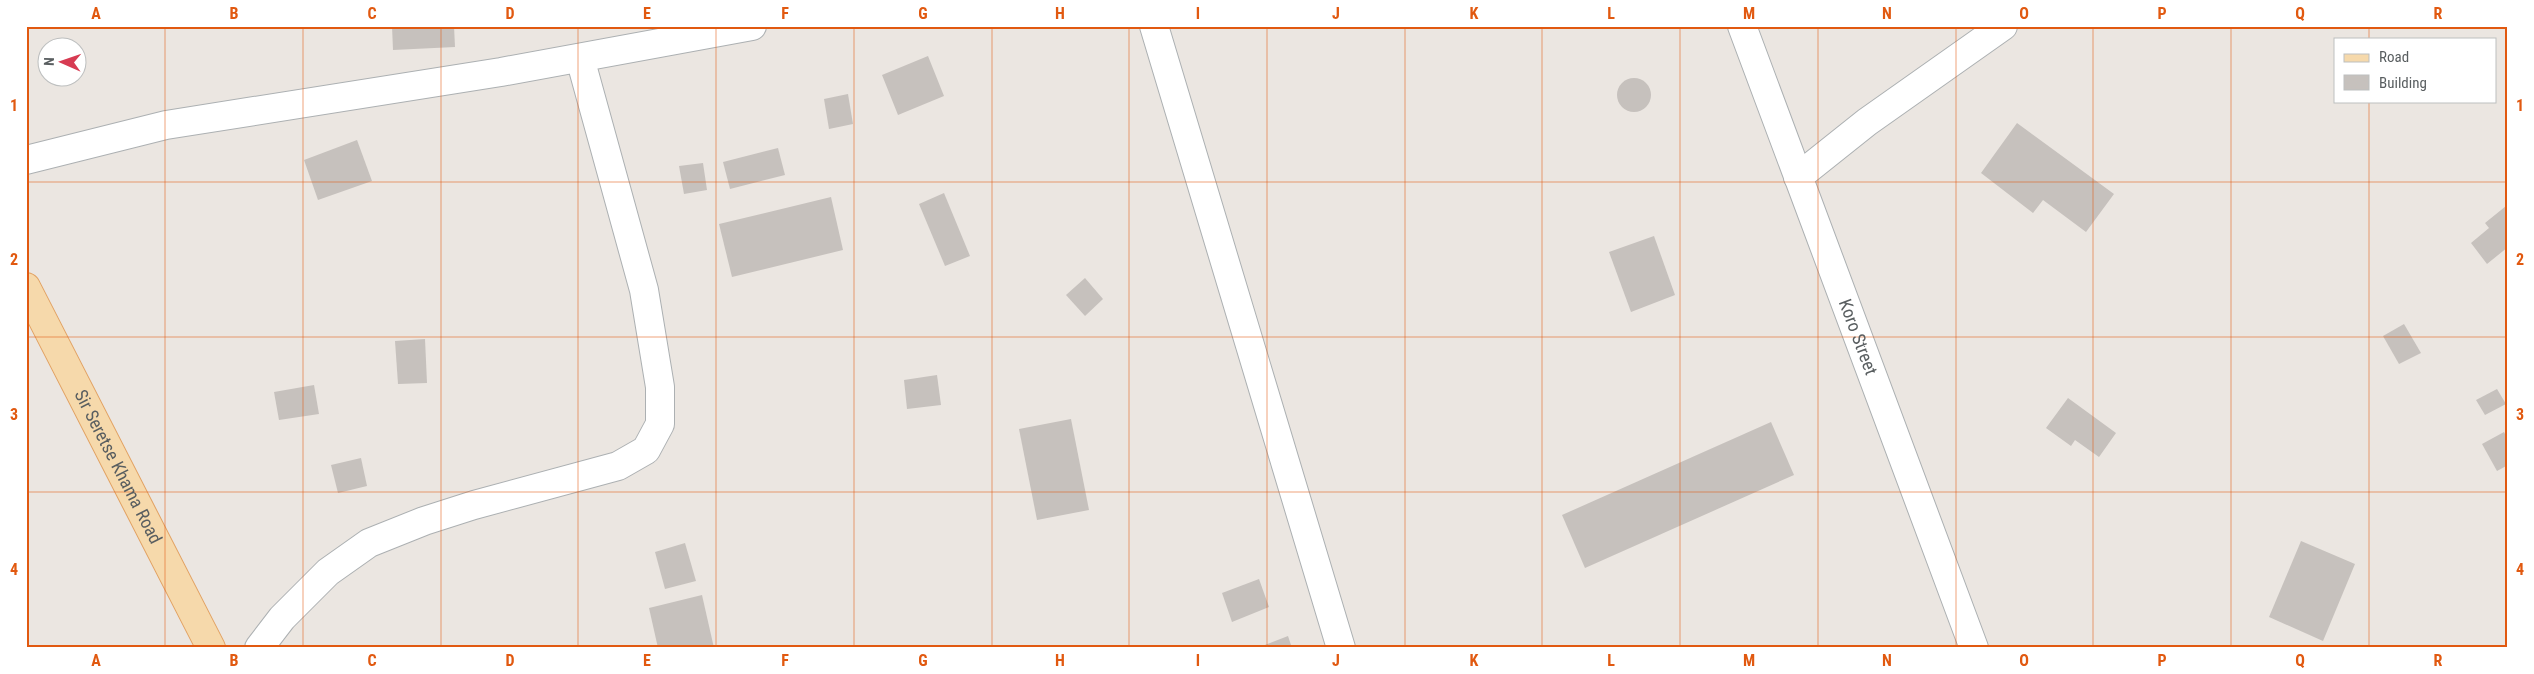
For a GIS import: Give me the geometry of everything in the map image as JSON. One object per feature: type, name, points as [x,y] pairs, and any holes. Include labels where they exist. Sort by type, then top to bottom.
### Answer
[{"type":"main road","name":"Sir Seretse Khama Road","points":[[26,287],[211,648]]},
{"type":"street","points":[[26,160],[166,125],[580,58],[752,26]]},
{"type":"street","points":[[1154,26],[1340,648]]},
{"type":"street","name":"Koro Street","points":[[1742,26],[1974,648]]},
{"type":"street","points":[[1798,178],[1867,122],[2003,26]]},
{"type":"street","points":[[259,648],[282,618],[328,572],[369,543],[424,520],[618,466],[646,450],[660,424],[660,387],[644,290],[580,58]]},
{"type":"building","points":[[392,26],[454,26],[455,47],[393,50]]},
{"type":"building","points":[[928,56],[944,96],[898,115],[882,75]]},
{"type":"building","points":[[1634,78],[1646,83],[1651,95],[1646,107],[1634,112],[1622,107],[1617,95],[1622,83]]},
{"type":"building","points":[[848,94],[853,124],[829,129],[824,99]]},
{"type":"building","points":[[2017,123],[2114,194],[2086,232],[2043,200],[2033,213],[1981,173]]},
{"type":"building","points":[[357,140],[372,181],[318,200],[304,160]]},
{"type":"building","points":[[778,148],[785,175],[730,189],[723,162]]},
{"type":"building","points":[[703,163],[707,190],[684,194],[679,166]]},
{"type":"building","points":[[944,193],[970,256],[945,266],[919,204]]},
{"type":"building","points":[[831,197],[843,250],[732,277],[719,224]]},
{"type":"building","points":[[2506,206],[2508,209],[2508,247],[2487,264],[2471,243],[2489,228],[2485,223]]},
{"type":"building","points":[[1654,236],[1675,295],[1631,312],[1609,252]]},
{"type":"building","points":[[1085,278],[1103,299],[1085,316],[1066,295]]},
{"type":"building","points":[[2404,324],[2421,353],[2399,364],[2383,336]]},
{"type":"building","points":[[425,339],[427,383],[398,384],[395,341]]},
{"type":"building","points":[[937,375],[941,405],[907,409],[904,380]]},
{"type":"building","points":[[314,385],[319,414],[279,420],[274,392]]},
{"type":"building","points":[[2497,389],[2506,404],[2485,415],[2476,400]]},
{"type":"building","points":[[2068,398],[2116,433],[2099,457],[2075,440],[2071,446],[2046,428]]},
{"type":"building","points":[[1071,419],[1089,510],[1037,520],[1019,429]]},
{"type":"building","points":[[1771,422],[1794,475],[1585,568],[1562,515]]},
{"type":"building","points":[[2504,432],[2508,440],[2508,465],[2497,471],[2482,444]]},
{"type":"building","points":[[361,458],[367,486],[338,493],[331,465]]},
{"type":"building","points":[[2301,541],[2355,564],[2323,641],[2269,617]]},
{"type":"building","points":[[685,543],[696,581],[665,589],[655,552]]},
{"type":"building","points":[[1259,579],[1269,607],[1232,622],[1222,593]]},
{"type":"building","points":[[702,595],[714,648],[658,648],[649,608]]},
{"type":"building","points":[[1288,636],[1292,648],[1257,648]]}]
